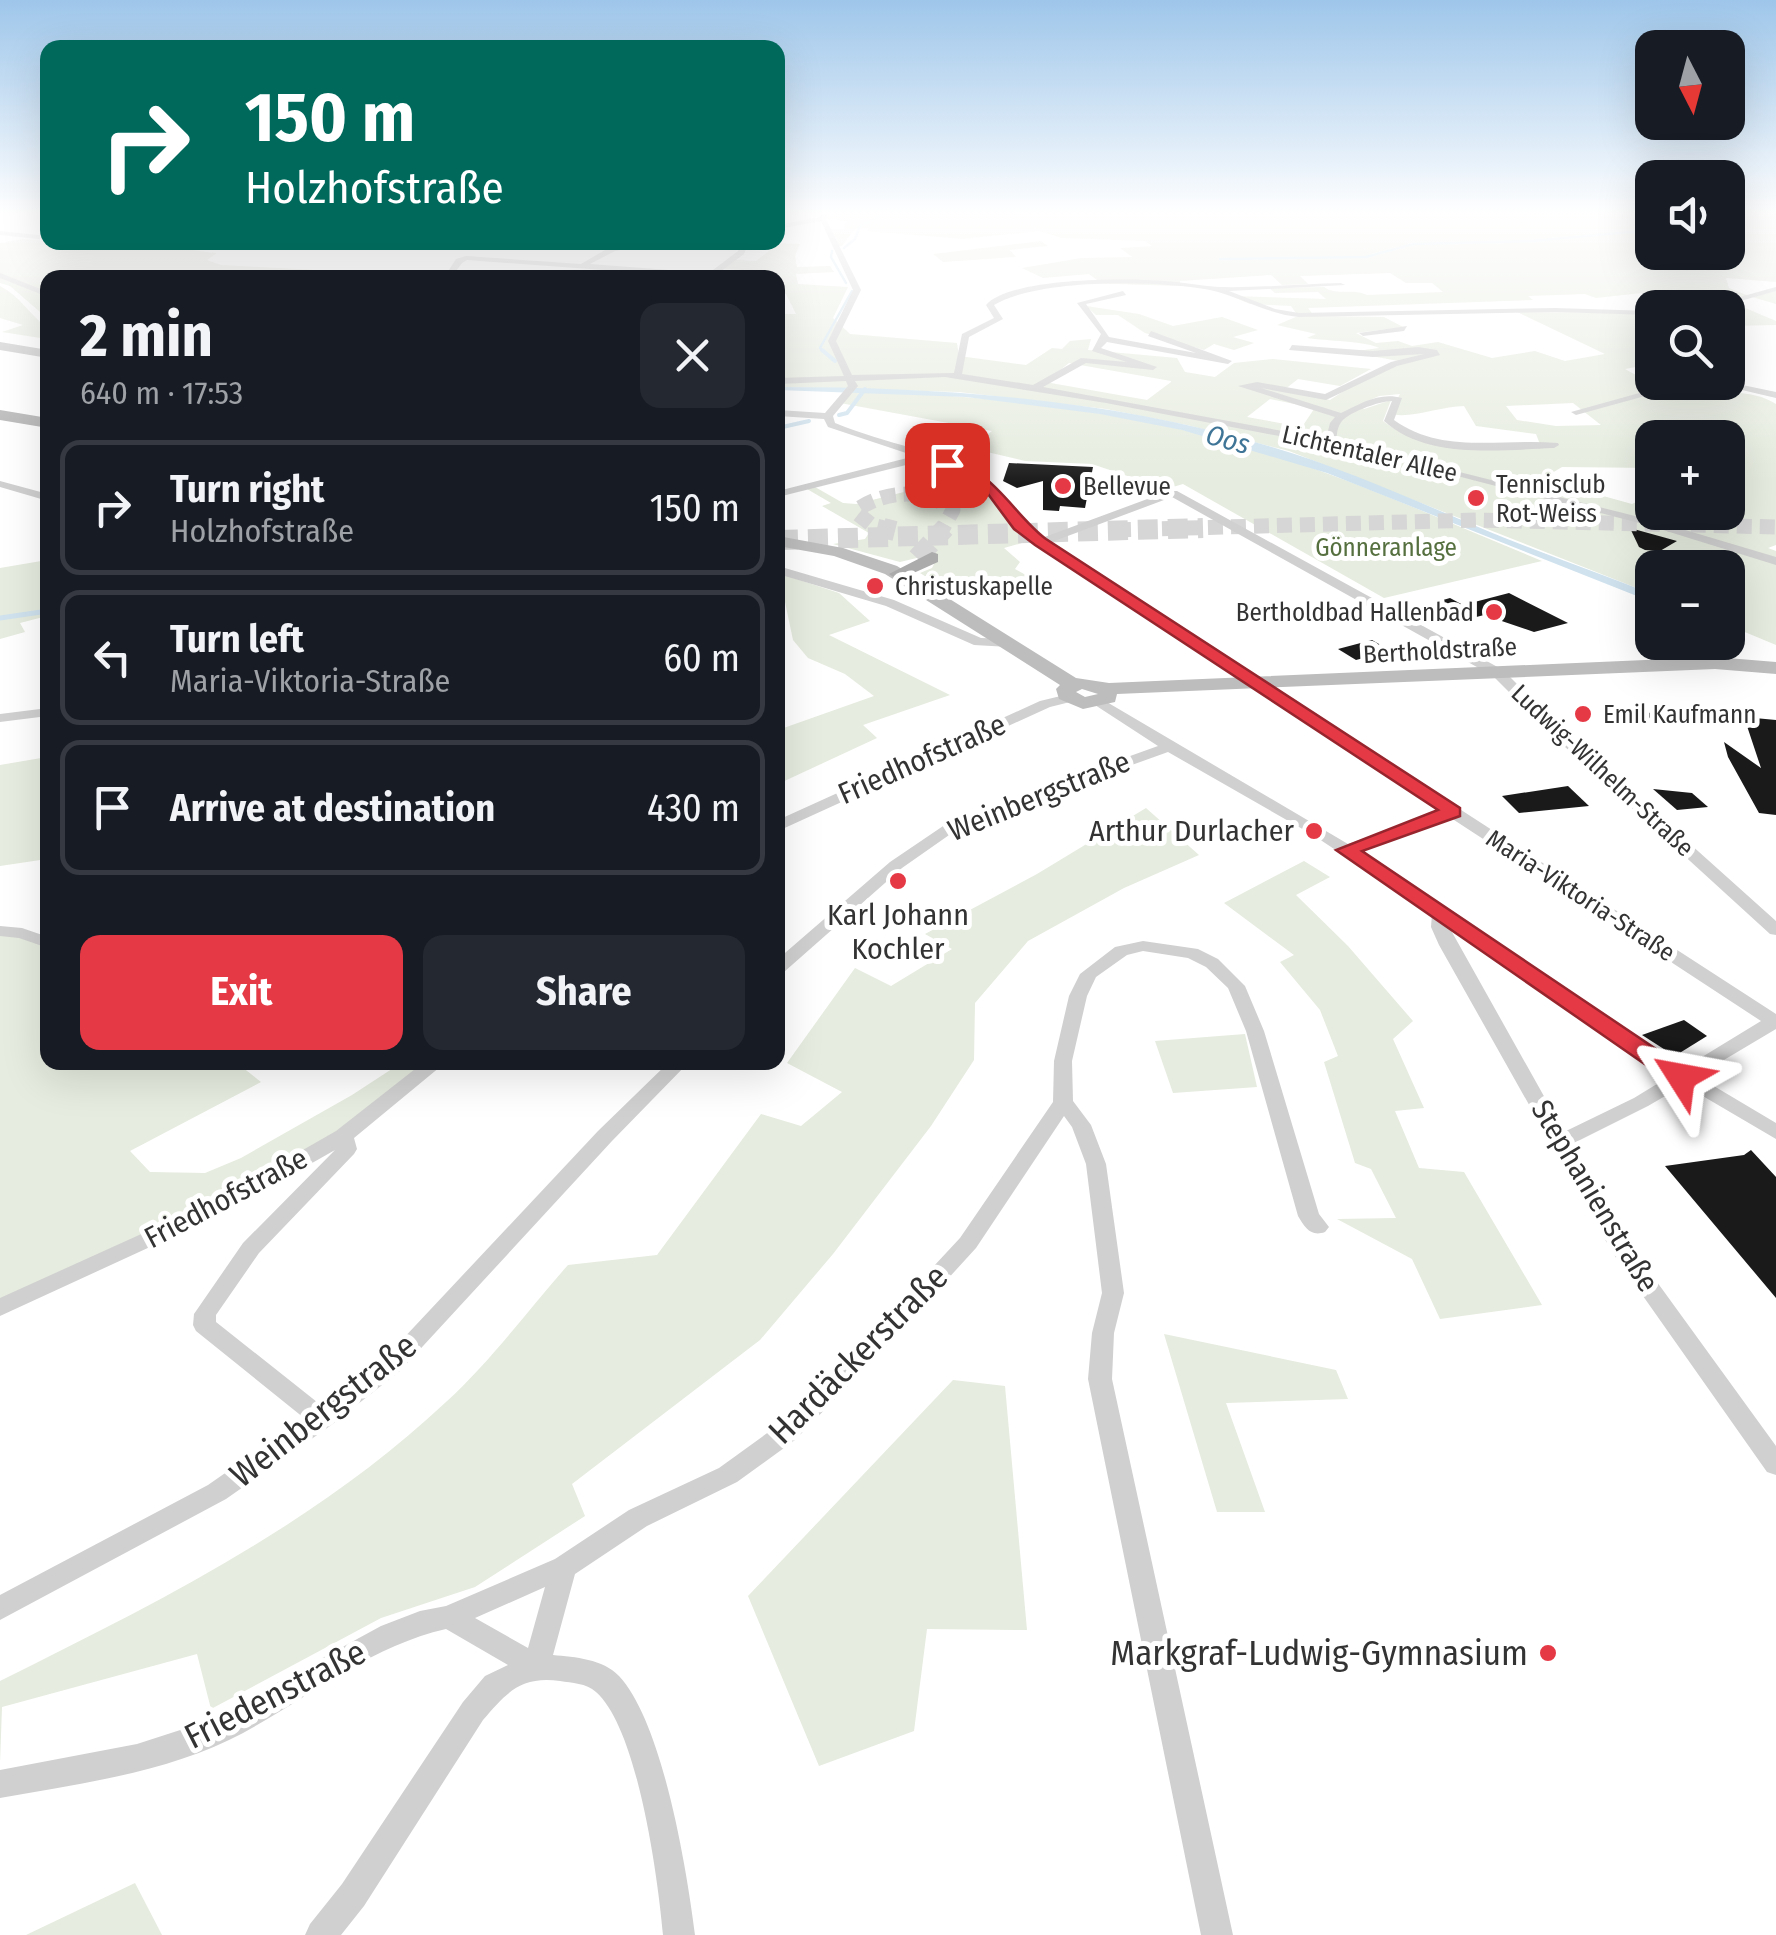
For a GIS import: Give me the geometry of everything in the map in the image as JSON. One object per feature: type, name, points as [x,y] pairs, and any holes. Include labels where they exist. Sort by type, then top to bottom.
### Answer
[{"type":"main road","points":[[3,349],[40,353]]},
{"type":"main road","points":[[0,415],[40,422]]},
{"type":"main road","points":[[785,542],[837,552],[894,572],[1009,643],[1071,691]]},
{"type":"main road","points":[[894,572],[924,558]]},
{"type":"main road","name":"Bertholdstraße","points":[[1071,691],[1095,684],[1104,696],[1139,685],[1260,684],[1715,663],[1776,668]]},
{"type":"street","points":[[785,413],[828,416],[852,385],[832,341],[850,303]]},
{"type":"street","points":[[958,374],[965,336],[998,322],[992,303]]},
{"type":"street","points":[[1082,303],[1103,330],[1105,339]]},
{"type":"street","points":[[1251,303],[1278,314],[1635,312]]},
{"type":"street","points":[[1363,334],[1404,328],[1384,316]]},
{"type":"street","points":[[1035,388],[1084,360],[1153,367],[1096,351],[1096,345],[1105,339],[1228,361],[1151,334]]},
{"type":"street","points":[[1292,348],[1363,354],[1418,350],[1437,353],[1394,364],[1326,396],[1257,385],[1242,388],[1342,416],[1335,423],[1331,441]]},
{"type":"street","name":"Lichtentaler Allee","points":[[785,382],[852,385],[906,373],[958,374],[1331,441],[1632,518],[1776,561]]},
{"type":"street","points":[[1745,389],[1776,396]]},
{"type":"street","name":"Lichtentaler Allee","points":[[1342,416],[1380,398],[1394,397],[1399,400],[1389,421],[1418,438],[1473,445],[1554,445]]},
{"type":"street","points":[[1576,412],[1635,397]]},
{"type":"street","name":"Maria-Viktoria-Straße","points":[[828,416],[831,425],[852,435],[924,457],[969,474],[990,487],[1019,526],[1040,542],[1775,1022]]},
{"type":"street","points":[[785,492],[924,457]]},
{"type":"street","points":[[0,484],[40,496]]},
{"type":"street","name":"Ludwig-Wilhelm-Straße","points":[[1040,542],[1174,493],[1498,673],[1558,733],[1776,930]]},
{"type":"street","points":[[785,572],[890,603],[979,642],[1009,643]]},
{"type":"street","name":"Friedhofstraße","points":[[785,823],[1071,691]]},
{"type":"street","points":[[1104,696],[1167,747],[1346,850],[1681,1077],[1776,1132]]},
{"type":"street","points":[[0,718],[40,713]]},
{"type":"street","name":"Weinbergstraße","points":[[785,962],[896,865],[957,823],[1167,747]]},
{"type":"street","points":[[1346,850],[1453,812]]},
{"type":"street","name":"Stephanienstraße","points":[[1440,914],[1439,927],[1448,945],[1620,1247],[1776,1464]]},
{"type":"street","points":[[0,931],[40,940]]},
{"type":"street","points":[[1217,1935],[1100,1379],[1103,1333],[1112,1293],[1096,1164],[1081,1125],[1063,1102],[1063,1061],[1078,996],[1089,974],[1105,960],[1142,946],[1170,947],[1212,962],[1236,986],[1255,1031],[1309,1216],[1318,1227]]},
{"type":"street","points":[[1560,1142],[1641,1102],[1775,1022]]},
{"type":"street","name":"Friedhofstraße","points":[[0,1308],[219,1208],[343,1136],[427,1070]]},
{"type":"street","name":"Weinbergstraße","points":[[0,1608],[217,1492],[392,1365],[605,1136],[672,1070]]},
{"type":"street","name":"Hardäckerstraße","points":[[448,1617],[564,1568],[638,1518],[728,1475],[786,1433],[874,1346],[968,1243],[1063,1102]]},
{"type":"street","points":[[322,1419],[204,1325],[205,1314],[251,1248],[347,1149],[343,1136]]},
{"type":"street","points":[[321,1935],[353,1895],[474,1711],[495,1686],[537,1664],[564,1568]]},
{"type":"street","points":[[448,1617],[537,1664],[573,1668],[608,1684],[630,1719],[658,1813],[679,1935]]},
{"type":"street","name":"Friedenstraße","points":[[0,1784],[112,1765],[214,1732],[404,1628],[448,1617]]},
{"type":"green space","points":[[0,303],[22,303],[40,321],[40,338],[2,332],[23,325],[0,318]]},
{"type":"green space","points":[[791,303],[840,303],[833,318],[850,334],[957,343],[959,356],[1026,365],[1052,348],[1062,349],[1070,341],[1091,339],[1088,350],[1177,358],[1185,372],[1215,377],[1234,363],[1273,359],[1371,369],[1340,386],[1298,379],[1284,390],[1330,400],[1364,378],[1404,362],[1349,352],[1379,348],[1373,346],[1307,338],[1316,334],[1277,325],[1298,316],[1291,306],[1248,303],[1440,303],[1308,308],[1314,316],[1384,317],[1403,327],[1356,333],[1376,343],[1398,341],[1412,346],[1438,342],[1492,358],[1535,351],[1565,361],[1605,354],[1517,312],[1635,313],[1635,367],[1625,369],[1635,374],[1635,400],[1745,400],[1745,394],[1776,404],[1776,545],[1768,548],[1776,551],[1776,645],[1745,632],[1745,550],[1635,550],[1635,587],[1289,451],[1187,425],[1106,409],[959,392],[785,387],[785,314],[796,314]],"holes":[[[1069,363],[1171,381],[1147,400],[1045,382]],[[1400,394],[1390,414],[1464,406],[1476,426],[1536,434],[1541,447],[1438,444],[1400,432],[1383,421],[1391,400],[1364,409],[1357,406],[1379,396]],[[1270,399],[1314,408],[1302,427],[1247,417]],[[1573,403],[1601,425],[1556,426],[1517,420],[1506,406]]]},
{"type":"green space","points":[[1086,306],[1139,314],[1173,326],[1222,317],[1258,330],[1233,337],[1254,343],[1234,350],[1214,344],[1204,350],[1145,333],[1118,315],[1096,315]]},
{"type":"green space","points":[[1745,308],[1776,321],[1776,325],[1745,326]]},
{"type":"green space","name":"Gönneranlage","points":[[849,391],[1015,402],[1180,429],[1318,470],[1542,561],[1384,598],[1183,484],[1166,489],[1092,464],[1025,461],[970,448],[992,431],[840,403]]},
{"type":"green space","points":[[815,487],[843,503],[856,504],[904,492],[948,496],[990,492],[1013,516],[1020,535],[1029,541],[1004,548],[1020,562],[1015,569],[1038,582],[1025,587],[1028,594],[991,596],[975,578],[936,583],[920,573],[932,568],[936,560],[925,556],[900,562],[833,544],[865,539],[869,533],[822,506],[831,503],[807,489]]},
{"type":"green space","points":[[40,561],[40,618],[20,623],[25,632],[0,639],[0,568]]},
{"type":"green space","points":[[785,575],[839,593],[870,621],[829,635],[950,695],[863,725],[877,738],[785,781],[785,728],[874,696],[845,674],[808,658],[793,640],[785,602]]},
{"type":"green space","points":[[40,758],[40,860],[0,866],[0,765]]},
{"type":"green space","points":[[1146,808],[1199,855],[1124,888],[1028,941],[975,1003],[974,1060],[931,1126],[833,1254],[760,1340],[572,1484],[585,1516],[475,1587],[381,1618],[211,1709],[197,1654],[2,1707],[0,1763],[0,1681],[234,1558],[344,1486],[463,1386],[568,1265],[657,1255],[761,1114],[801,1126],[842,1092],[787,1063],[855,968],[891,986],[952,949],[925,934],[1037,874]]},
{"type":"green space","points":[[1304,861],[1330,877],[1296,895],[1348,946],[1413,1021],[1393,1039],[1424,1108],[1395,1111],[1419,1168],[1464,1172],[1542,1305],[1440,1319],[1412,1259],[1337,1219],[1396,1218],[1371,1169],[1355,1163],[1324,1062],[1338,1056],[1320,1010],[1280,962],[1294,955],[1224,903]]},
{"type":"green space","points":[[0,931],[40,941],[40,1070],[246,1070],[261,1082],[130,1151],[150,1172],[205,1173],[241,1158],[390,1070],[429,1070],[348,1135],[0,1308]]},
{"type":"green space","points":[[1245,1034],[1257,1087],[1173,1093],[1155,1041]]},
{"type":"green space","points":[[1164,1334],[1336,1370],[1348,1399],[1226,1403],[1265,1512],[1217,1512]]},
{"type":"green space","points":[[953,1380],[1005,1386],[1027,1630],[927,1629],[914,1731],[819,1766],[748,1596]]},
{"type":"green space","points":[[135,1883],[162,1935],[26,1935]]},
{"type":"water","name":"Oos","points":[[785,387],[1027,399],[1150,417],[1211,431],[1355,476],[1635,588],[1635,595],[1327,473],[1182,430],[1100,414],[966,397],[785,390]]},
{"type":"building","name":"Bellevue","points":[[1009,463],[1093,467],[1085,508],[1060,506],[1059,511],[1043,510],[1043,481],[1017,488],[1003,481]]},
{"type":"building","points":[[1630,528],[1677,541],[1662,550],[1639,547]]},
{"type":"building","name":"Bertholdbad Hallenbad","points":[[1509,593],[1568,623],[1534,632],[1484,615],[1461,621],[1429,604],[1450,598],[1463,605]]},
{"type":"building","points":[[1372,640],[1391,651],[1356,660],[1338,649]]},
{"type":"building","points":[[1677,708],[1697,723],[1670,727],[1631,722],[1631,716]]},
{"type":"building","points":[[1744,717],[1776,720],[1776,815],[1759,813],[1728,757],[1724,742],[1761,768]]},
{"type":"building","points":[[1568,786],[1589,806],[1519,813],[1502,796]]},
{"type":"building","points":[[1653,789],[1692,793],[1708,807],[1677,810]]},
{"type":"building","points":[[1684,1020],[1707,1036],[1678,1054],[1642,1035]]},
{"type":"building","points":[[1751,1150],[1776,1177],[1776,1298],[1665,1166],[1744,1155]]},
{"type":"waterway","points":[[825,352],[820,348],[845,303]]},
{"type":"waterway","points":[[822,350],[835,361]]},
{"type":"waterway","points":[[839,415],[847,413],[865,389]]},
{"type":"waterway","points":[[785,426],[809,421]]},
{"type":"waterway","points":[[0,618],[40,612]]},
{"type":"tunnel","points":[[892,530],[872,525],[858,514],[858,509],[893,495],[918,495],[953,510],[942,530]]},
{"type":"tunnel","points":[[1116,530],[1476,520],[1776,527]]},
{"type":"tunnel","points":[[883,528],[895,531]]},
{"type":"tunnel","points":[[938,535],[945,528]]},
{"type":"tunnel","points":[[938,535],[1203,528]]},
{"type":"tunnel","points":[[785,540],[938,535]]},
{"type":"tunnel","points":[[917,558],[938,535]]},
{"type":"place","name":"Bellevue","points":[[1063,486]]},
{"type":"place","name":"Tennisclub Rot-Weiss","points":[[1476,498]]},
{"type":"place","name":"Christuskapelle","points":[[875,586]]},
{"type":"place","name":"Bertholdbad Hallenbad","points":[[1494,612]]},
{"type":"place","name":"Emil Kaufmann","points":[[1583,714]]},
{"type":"place","name":"Arthur Durlacher","points":[[1314,831]]},
{"type":"place","name":"Karl Johann Kochler","points":[[898,881]]},
{"type":"place","name":"Markgraf-Ludwig-Gymnasium","points":[[1548,1653]]},
{"type":"route","points":[[947,465],[990,487],[1019,526],[1040,542],[1453,812],[1346,850],[1681,1077]]}]
